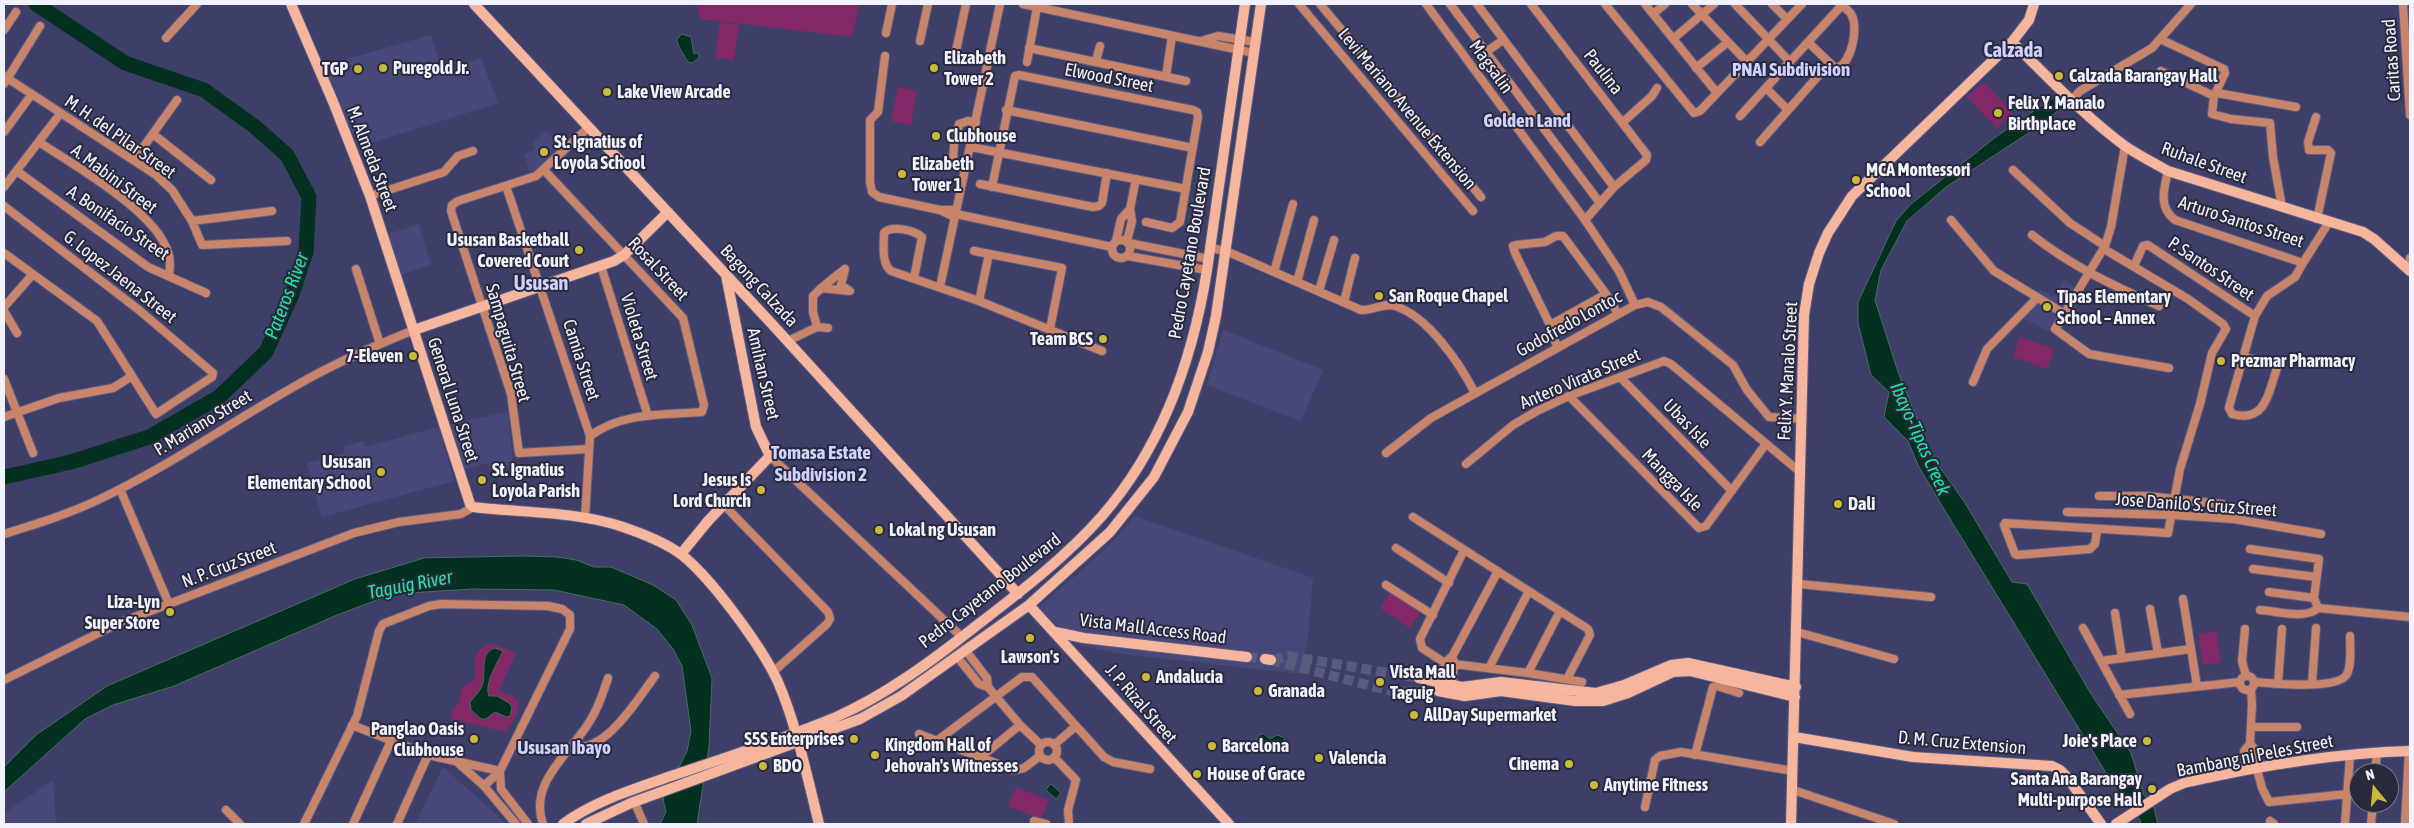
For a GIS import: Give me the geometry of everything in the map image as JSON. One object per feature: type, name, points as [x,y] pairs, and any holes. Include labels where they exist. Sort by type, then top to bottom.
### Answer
[{"type":"main road","name":"M. Almeda Street","points":[[291,4],[334,104],[370,196],[414,330]]},
{"type":"main road","name":"Bagong Calzada","points":[[474,4],[788,341],[1018,594]]},
{"type":"main road","name":"Pedro Cayetano Boulevard","points":[[563,824],[586,808],[855,708],[892,686],[962,637],[1018,594],[1063,555],[1096,522],[1139,466],[1170,405],[1191,345],[1200,313],[1207,270],[1245,4]]},
{"type":"main road","name":"Pedro Cayetano Boulevard","points":[[586,824],[634,802],[860,719],[901,696],[958,658],[1029,605],[1110,532],[1154,477],[1188,412],[1208,352],[1216,316],[1226,251],[1261,4]]},
{"type":"main road","name":"Felix Y. Manalo Street","points":[[1792,824],[1804,315],[1809,284],[1828,233],[1852,196],[2012,42],[2029,20],[2034,4]]},
{"type":"main road","name":"Ruhale Street","points":[[2012,42],[2071,100],[2125,146],[2168,171],[2362,232],[2374,239],[2410,270]]},
{"type":"main road","points":[[414,330],[601,266],[624,255],[668,212]]},
{"type":"main road","name":"Amihan Street","points":[[726,274],[756,427],[770,456]]},
{"type":"main road","name":"General Luna Street","points":[[414,330],[468,500],[473,507]]},
{"type":"main road","points":[[681,554],[723,504],[770,456]]},
{"type":"main road","points":[[473,507],[585,518],[643,534],[681,554],[719,596],[758,648],[773,672],[794,732],[819,824]]},
{"type":"main road","points":[[1006,603],[1014,609],[1014,616]]},
{"type":"main road","name":"J. P. Rizal Street","points":[[1029,605],[1163,754],[1229,824]]},
{"type":"main road","name":"Vista Mall Access Road","points":[[1055,632],[1084,638],[1247,657]]},
{"type":"main road","points":[[1419,678],[1440,688],[1452,689],[1501,682],[1596,693],[1624,685],[1671,665],[1688,664],[1796,692]]},
{"type":"main road","name":"D. M. Cruz Extension","points":[[1794,737],[1914,757],[2052,766],[2060,770],[2067,777],[2101,824]]},
{"type":"main road","name":"Bambang ni Peles Street","points":[[2116,824],[2170,789],[2184,783],[2254,769],[2350,755],[2409,751]]},
{"type":"street","points":[[166,38],[197,4]]},
{"type":"street","points":[[886,33],[892,4]]},
{"type":"street","points":[[920,41],[928,4]]},
{"type":"street","points":[[956,52],[966,4]]},
{"type":"street","points":[[990,51],[1000,4]]},
{"type":"street","points":[[1023,4],[1199,42],[1223,46],[1255,47]]},
{"type":"street","name":"Levi Mariano Avenue Extension","points":[[1299,4],[1473,211]]},
{"type":"street","points":[[1320,4],[1481,197]]},
{"type":"street","name":"Magsalin","points":[[1426,4],[1585,220],[1618,271],[1635,305]]},
{"type":"street","points":[[1450,4],[1599,202]]},
{"type":"street","points":[[1477,4],[1614,187],[1585,220]]},
{"type":"street","name":"Paulina","points":[[1531,4],[1644,151],[1646,160],[1614,187]]},
{"type":"street","points":[[1606,4],[1691,112],[1696,113],[1802,4]]},
{"type":"street","points":[[1645,4],[1717,93]]},
{"type":"street","points":[[1653,14],[1665,4]]},
{"type":"street","points":[[1692,4],[1747,62]]},
{"type":"street","points":[[1672,39],[1714,4]]},
{"type":"street","points":[[1735,4],[1767,40],[1790,62]]},
{"type":"street","points":[[1772,4],[1787,19]]},
{"type":"street","points":[[2071,100],[2080,91],[2152,48],[2191,4]]},
{"type":"street","name":"Caritas Road","points":[[2403,4],[2410,115]]},
{"type":"street","points":[[1740,116],[1808,42],[1843,5],[1851,14],[1853,48],[1842,67],[1837,68],[1834,66],[1808,42]]},
{"type":"street","points":[[1026,62],[1037,8]]},
{"type":"street","points":[[4,30],[16,12]]},
{"type":"street","points":[[5,79],[40,26]]},
{"type":"street","points":[[1166,76],[1172,36]]},
{"type":"street","points":[[1199,42],[1218,36],[1225,37],[1239,45]]},
{"type":"street","points":[[1223,46],[1225,37]]},
{"type":"street","points":[[2160,39],[2222,66],[2225,73],[2211,110],[2215,115],[2231,119],[2270,123],[2273,157],[2282,208]]},
{"type":"street","points":[[1486,52],[1504,40]]},
{"type":"street","points":[[1696,68],[1728,42]]},
{"type":"street","points":[[1096,62],[1100,46]]},
{"type":"street","points":[[1029,48],[1186,81]]},
{"type":"street","points":[[885,56],[878,112],[870,120],[870,182],[872,192],[879,197],[940,210],[950,215],[956,214],[1114,244],[1122,239],[1128,242],[1209,254],[1226,251],[1361,310],[1370,311],[1388,305],[1396,306],[1412,316],[1446,346],[1463,369],[1475,393]]},
{"type":"street","points":[[940,287],[988,66]]},
{"type":"street","points":[[2161,71],[2216,95],[2296,107]]},
{"type":"street","points":[[1760,142],[1819,75]]},
{"type":"street","name":"Elwood Street","points":[[1006,110],[1015,76],[1197,112],[1193,148]]},
{"type":"street","name":"M. H. del Pilar Street","points":[[5,79],[32,94],[60,114],[134,160],[172,190],[192,221],[202,245],[287,241]]},
{"type":"street","points":[[1623,122],[1652,96],[1657,88]]},
{"type":"street","points":[[1766,88],[1788,110]]},
{"type":"street","points":[[4,132],[32,94]]},
{"type":"street","points":[[134,160],[177,100]]},
{"type":"street","points":[[992,187],[1006,110],[1193,148],[1180,222],[1172,228],[1146,222]]},
{"type":"street","points":[[4,187],[60,114]]},
{"type":"street","points":[[2316,116],[2308,142],[2309,150],[2328,150],[2331,153],[2317,219]]},
{"type":"street","points":[[968,165],[956,163],[953,160],[955,142],[959,124],[968,121],[976,122]]},
{"type":"street","points":[[506,186],[536,176],[590,127]]},
{"type":"street","points":[[153,134],[211,180]]},
{"type":"street","name":"A. Mabini Street","points":[[39,142],[128,204],[150,224],[168,252],[169,275]]},
{"type":"street","points":[[2125,146],[2111,226],[2104,248],[2055,329],[2081,346],[2086,353],[2169,368]]},
{"type":"street","points":[[971,147],[1186,189]]},
{"type":"street","points":[[370,196],[444,172],[458,156],[473,151]]},
{"type":"street","name":"Rosal Street","points":[[544,170],[683,318],[704,405],[702,412],[648,416]]},
{"type":"street","points":[[2013,170],[2070,223],[2104,248],[2188,299],[2223,324],[2226,329],[2212,353],[2200,404],[2180,469],[2168,533],[2005,523],[2004,526],[2017,555],[2090,549],[2095,544],[2098,530]]},
{"type":"street","name":"A. Bonifacio Street","points":[[17,171],[141,262],[206,293]]},
{"type":"street","name":"Arturo Santos Street","points":[[2168,171],[2164,206],[2167,214],[2175,220],[2303,262],[2329,222]]},
{"type":"street","points":[[980,184],[1093,207],[1099,206],[1102,203],[1107,173]]},
{"type":"street","points":[[1128,256],[1131,251],[1128,242],[1132,221],[1130,209],[1136,179]]},
{"type":"street","name":"Sampaguita Street","points":[[506,186],[458,201],[452,205],[451,212],[511,394],[519,453],[588,449]]},
{"type":"street","name":"Camia Street","points":[[506,186],[590,436],[585,518]]},
{"type":"street","points":[[1274,272],[1293,204]]},
{"type":"street","name":"G. Lopez Jaena Street","points":[[4,206],[139,310],[213,375],[156,414],[132,376]]},
{"type":"street","points":[[1130,209],[1121,219],[1114,244],[1116,256],[1122,258],[1128,256],[1207,270]]},
{"type":"street","points":[[192,221],[272,211]]},
{"type":"street","points":[[1297,282],[1314,220]]},
{"type":"street","points":[[1951,220],[1994,271],[2063,313]]},
{"type":"street","points":[[914,278],[922,237],[918,233],[892,228],[887,230],[884,233],[886,267],[914,278],[980,301],[1102,351]]},
{"type":"street","points":[[2032,235],[2088,273],[2159,306]]},
{"type":"street","points":[[1558,348],[1550,332],[1550,325],[1513,246],[1545,242],[1556,236],[1562,236],[1606,294],[1618,314]]},
{"type":"street","points":[[1319,291],[1334,240]]},
{"type":"street","name":"P. Santos Street","points":[[2134,266],[2143,246],[2148,245],[2255,316]]},
{"type":"street","points":[[974,251],[1062,268],[1050,329]]},
{"type":"street","points":[[4,253],[97,321],[132,376],[113,388],[59,398],[4,417]]},
{"type":"street","points":[[980,301],[989,254]]},
{"type":"street","points":[[1344,302],[1355,258]]},
{"type":"street","points":[[2410,258],[2410,270]]},
{"type":"street","points":[[2243,358],[2274,364],[2277,368],[2262,409],[2253,414],[2237,416],[2232,414],[2229,408],[2243,358],[2255,316],[2267,296],[2295,277],[2303,262]]},
{"type":"street","name":"Violeta Street","points":[[601,266],[648,416]]},
{"type":"street","points":[[356,269],[380,344]]},
{"type":"street","points":[[4,307],[33,274]]},
{"type":"street","points":[[817,327],[813,312],[813,296],[821,288]]},
{"type":"street","points":[[1550,325],[1606,294]]},
{"type":"street","points":[[1973,382],[1987,350],[2037,298]]},
{"type":"street","name":"Godofredo Lontoc","points":[[1386,453],[1431,418],[1618,314],[1635,305],[1648,302],[1661,307],[1733,365],[1747,390],[1769,417],[1801,419]]},
{"type":"street","points":[[4,311],[17,334]]},
{"type":"street","points":[[788,341],[817,327],[828,328]]},
{"type":"street","name":"P. Mariano Street","points":[[4,534],[80,508],[120,489],[293,387],[380,344],[414,330]]},
{"type":"street","name":"Antero Virata Street","points":[[1466,464],[1514,425],[1569,396],[1656,363],[1671,364],[1765,445],[1800,472]]},
{"type":"street","name":"Ubas Isle","points":[[1620,377],[1732,491]]},
{"type":"street","points":[[4,378],[33,454]]},
{"type":"street","name":"Mangga Isle","points":[[1569,396],[1697,527],[1703,528],[1706,526],[1765,445]]},
{"type":"street","points":[[590,436],[614,422],[648,416]]},
{"type":"street","name":"Amihan Street","points":[[770,456],[962,637]]},
{"type":"street","points":[[120,489],[168,604]]},
{"type":"street","points":[[2099,496],[2147,496],[2222,504]]},
{"type":"street","points":[[723,504],[828,612],[830,619],[828,624],[773,672]]},
{"type":"street","name":"N. P. Cruz Street","points":[[4,680],[95,634],[354,533],[399,522],[461,514],[473,507]]},
{"type":"street","name":"Jose Danilo S. Cruz Street","points":[[2068,512],[2234,519],[2321,534]]},
{"type":"street","points":[[1412,518],[1498,571],[1590,632],[1567,679]]},
{"type":"street","points":[[1396,548],[1448,582]]},
{"type":"street","points":[[2250,549],[2319,558],[2314,598],[2318,608]]},
{"type":"street","points":[[1464,550],[1420,638],[1422,648],[1444,663],[1528,673],[1582,682]]},
{"type":"street","points":[[2253,569],[2316,577]]},
{"type":"street","points":[[1440,688],[1444,663],[1453,656],[1498,571]]},
{"type":"street","points":[[1799,584],[1932,597]]},
{"type":"street","points":[[1386,585],[1433,615]]},
{"type":"street","points":[[1489,668],[1529,591]]},
{"type":"street","points":[[2269,592],[2314,598]]},
{"type":"street","points":[[2183,599],[2197,686]]},
{"type":"street","points":[[304,824],[361,704],[379,631],[388,620],[440,604],[540,606],[562,609],[570,615],[570,629],[500,771],[484,786]]},
{"type":"street","points":[[2260,610],[2303,614],[2315,611],[2318,608],[2410,617]]},
{"type":"street","points":[[2150,609],[2158,654]]},
{"type":"street","points":[[1528,673],[1560,611]]},
{"type":"street","points":[[2116,612],[2122,658]]},
{"type":"street","points":[[2083,628],[2130,714]]},
{"type":"street","points":[[2312,684],[2316,628]]},
{"type":"street","points":[[2245,629],[2242,688],[2278,684],[2335,683],[2343,680],[2348,672],[2350,636]]},
{"type":"street","points":[[2278,684],[2282,629]]},
{"type":"street","points":[[1797,632],[1894,659]]},
{"type":"street","points":[[2101,661],[2191,649]]},
{"type":"street","points":[[966,651],[987,678],[988,687],[995,696],[1020,725],[1041,745]]},
{"type":"street","points":[[1452,689],[1455,664],[1453,656]]},
{"type":"street","points":[[958,658],[979,684],[988,687]]},
{"type":"street","points":[[573,745],[584,746],[608,735],[655,676]]},
{"type":"street","points":[[938,740],[1022,677],[1032,677],[1104,757],[1113,762],[1150,769]]},
{"type":"street","points":[[2119,695],[2197,686],[2250,677],[2252,686],[2250,744],[2244,751],[2244,759],[2254,769],[2269,802],[2348,794]]},
{"type":"street","points":[[543,824],[539,802],[543,785],[573,745],[601,700],[608,678]]},
{"type":"street","points":[[1695,754],[1713,687],[1717,686],[1739,693]]},
{"type":"street","points":[[352,725],[428,755],[500,771]]},
{"type":"street","points":[[981,757],[1020,725]]},
{"type":"street","points":[[1054,745],[1076,726]]},
{"type":"street","points":[[2251,727],[2297,727]]},
{"type":"street","points":[[918,734],[1019,770],[1040,756]]},
{"type":"street","points":[[354,824],[392,741]]},
{"type":"street","points":[[1046,742],[1054,745],[1057,752],[1054,757],[1047,760],[1040,756],[1039,750],[1041,745],[1046,742]]},
{"type":"street","points":[[2250,744],[2254,748],[2256,757],[2254,769]]},
{"type":"street","points":[[2405,824],[2409,751]]},
{"type":"street","points":[[1646,807],[1657,758],[1678,752],[1793,771]]},
{"type":"street","points":[[2376,763],[2377,752]]},
{"type":"street","points":[[397,824],[428,755]]},
{"type":"street","points":[[2345,824],[2350,755]]},
{"type":"street","points":[[1054,757],[1076,780],[1068,810],[1069,824]]},
{"type":"street","points":[[2244,759],[2256,757]]},
{"type":"street","points":[[455,760],[484,786],[516,824],[526,821],[500,789],[500,771]]},
{"type":"street","points":[[1793,790],[1894,824]]},
{"type":"street","points":[[634,802],[644,824]]},
{"type":"street","points":[[226,810],[240,824]]},
{"type":"street","points":[[1034,821],[1046,824]]},
{"type":"shaded area","points":[[697,4],[859,4],[852,37],[700,19]]},
{"type":"shaded area","points":[[720,22],[739,25],[734,60],[715,58]]},
{"type":"shaded area","points":[[431,35],[442,70],[481,58],[498,103],[359,147],[323,66]]},
{"type":"shaded area","points":[[1984,82],[2013,113],[1997,128],[1967,97]]},
{"type":"shaded area","points":[[898,87],[917,91],[911,125],[891,121]]},
{"type":"shaded area","name":"St. Ignatius of Loyola School","points":[[546,131],[562,148],[538,173],[531,174],[524,154],[535,150],[533,142]]},
{"type":"shaded area","points":[[419,224],[431,265],[400,275],[388,234]]},
{"type":"shaded area","name":"Tipas Elementary School – Annex","points":[[2064,280],[2075,287],[2050,332],[2024,318],[2040,289],[2054,297]]},
{"type":"shaded area","points":[[1223,330],[1323,370],[1301,421],[1207,385]]},
{"type":"shaded area","points":[[2020,337],[2054,349],[2047,369],[2013,357]]},
{"type":"shaded area","points":[[508,412],[513,465],[490,471],[488,463],[462,470],[450,424]]},
{"type":"shaded area","name":"Ususan Elementary School","points":[[439,427],[454,481],[322,517],[307,463],[345,453],[344,447],[363,441],[365,447]]},
{"type":"shaded area","points":[[1135,516],[1313,578],[1308,635],[1300,674],[1121,654],[1077,645],[1039,607],[1106,549]]},
{"type":"shaded area","points":[[1391,592],[1421,611],[1410,628],[1380,608]]},
{"type":"shaded area","points":[[2216,631],[2221,662],[2203,665],[2198,634]]},
{"type":"shaded area","points":[[492,643],[516,653],[500,688],[500,692],[513,696],[519,701],[517,715],[505,732],[452,719],[452,710],[459,702],[462,687],[475,680],[477,653],[480,649]]},
{"type":"shaded area","points":[[443,767],[507,824],[415,824]]},
{"type":"shaded area","points":[[53,780],[56,824],[4,824],[4,819],[9,810]]},
{"type":"shaded area","points":[[1016,787],[1049,800],[1041,819],[1008,806]]},
{"type":"water","points":[[682,34],[691,37],[694,54],[699,53],[699,58],[692,63],[688,62],[679,47],[677,40]]},
{"type":"water","name":"Ibayo-Tipas Creek","points":[[2058,95],[2068,103],[2030,132],[1946,187],[1907,221],[1881,270],[1875,300],[1898,372],[1932,456],[1965,503],[2012,582],[2027,584],[2091,694],[2131,753],[2144,795],[2154,808],[2158,824],[2141,824],[2140,820],[2116,789],[1947,514],[1918,465],[1908,441],[1884,417],[1889,392],[1871,375],[1858,323],[1858,302],[1896,221],[1911,204],[1997,136]]},
{"type":"water","name":"Taguig River","points":[[557,557],[576,560],[594,567],[611,567],[653,585],[676,600],[692,625],[712,678],[709,747],[697,824],[660,824],[666,812],[663,799],[687,751],[691,731],[682,666],[673,649],[657,629],[624,605],[554,590],[472,589],[393,594],[337,615],[174,686],[113,705],[85,719],[4,792],[4,767],[36,735],[107,686],[355,579],[424,558]]},
{"type":"water","points":[[495,648],[503,651],[488,685],[489,696],[497,696],[512,707],[510,716],[506,717],[495,712],[486,719],[481,719],[471,710],[470,702],[482,686],[486,654]]},
{"type":"water","points":[[1264,734],[1270,739],[1277,735],[1283,737],[1286,742],[1284,748],[1278,752],[1271,750],[1269,745],[1264,748],[1259,747],[1256,740],[1259,735]]},
{"type":"water","points":[[1051,784],[1061,793],[1056,799],[1046,790]]},
{"type":"waterway","name":"Pateros River","points":[[4,477],[71,462],[149,437],[219,397],[266,352],[291,297],[306,252],[309,197],[287,155],[254,126],[204,90],[125,63],[36,4]]},
{"type":"tunnel","points":[[1273,660],[1288,656],[1419,678]]},
{"type":"tunnel","points":[[1247,657],[1265,659]]},
{"type":"tunnel","points":[[1271,660],[1395,692],[1438,691]]},
{"type":"place","name":"Puregold Jr.","points":[[383,68]]},
{"type":"place","name":"Elizabeth Tower 2","points":[[934,68]]},
{"type":"place","name":"TGP","points":[[358,69]]},
{"type":"place","name":"Calzada Barangay Hall","points":[[2059,76]]},
{"type":"place","name":"Lake View Arcade","points":[[607,92]]},
{"type":"place","name":"Felix Y. Manalo Birthplace","points":[[1998,113]]},
{"type":"place","name":"Clubhouse","points":[[936,136]]},
{"type":"place","name":"St. Ignatius of Loyola School","points":[[544,152]]},
{"type":"place","name":"Elizabeth Tower 1","points":[[902,174]]},
{"type":"place","name":"MCA Montessori School","points":[[1856,180]]},
{"type":"place","name":"Ususan Basketball Covered Court","points":[[579,250]]},
{"type":"place","name":"San Roque Chapel","points":[[1379,296]]},
{"type":"place","name":"Tipas Elementary School – Annex","points":[[2047,307]]},
{"type":"place","name":"Team BCS","points":[[1103,339]]},
{"type":"place","name":"7-Eleven","points":[[413,356]]},
{"type":"place","name":"Prezmar Pharmacy","points":[[2221,361]]},
{"type":"place","name":"Ususan Elementary School","points":[[381,472]]},
{"type":"place","name":"St. Ignatius Loyola Parish","points":[[482,480]]},
{"type":"place","name":"Jesus Is Lord Church","points":[[761,490]]},
{"type":"place","name":"Dali","points":[[1838,504]]},
{"type":"place","name":"Lokal ng Ususan","points":[[879,530]]},
{"type":"place","name":"Liza-Lyn Super Store","points":[[170,612]]},
{"type":"place","name":"Lawson's","points":[[1030,638]]},
{"type":"place","name":"Andalucia","points":[[1146,677]]},
{"type":"place","name":"Vista Mall Taguig","points":[[1380,682]]},
{"type":"place","name":"Granada","points":[[1258,691]]},
{"type":"place","name":"AllDay Supermarket","points":[[1414,715]]},
{"type":"place","name":"Panglao Oasis Clubhouse","points":[[474,739]]},
{"type":"place","name":"S5S Enterprises","points":[[854,739]]},
{"type":"place","name":"Joie's Place","points":[[2147,741]]},
{"type":"place","name":"Barcelona","points":[[1212,746]]},
{"type":"place","name":"Kingdom Hall of Jehovah's Witnesses","points":[[875,755]]},
{"type":"place","name":"Valencia","points":[[1319,758]]},
{"type":"place","name":"Cinema","points":[[1569,764]]},
{"type":"place","name":"BDO","points":[[763,766]]},
{"type":"place","name":"House of Grace","points":[[1197,774]]},
{"type":"place","name":"Anytime Fitness","points":[[1594,785]]},
{"type":"place","name":"Santa Ana Barangay Multi-purpose Hall","points":[[2152,789]]},
{"type":"district","name":"Calzada","points":[[2013,51]]},
{"type":"district","name":"PNAI Subdivision","points":[[1791,70]]},
{"type":"district","name":"Golden Land","points":[[1527,121]]},
{"type":"district","name":"Ususan","points":[[541,284]]},
{"type":"district","name":"Tomasa Estate Subdivision 2","points":[[821,464]]},
{"type":"district","name":"Ususan Ibayo","points":[[564,748]]}]
